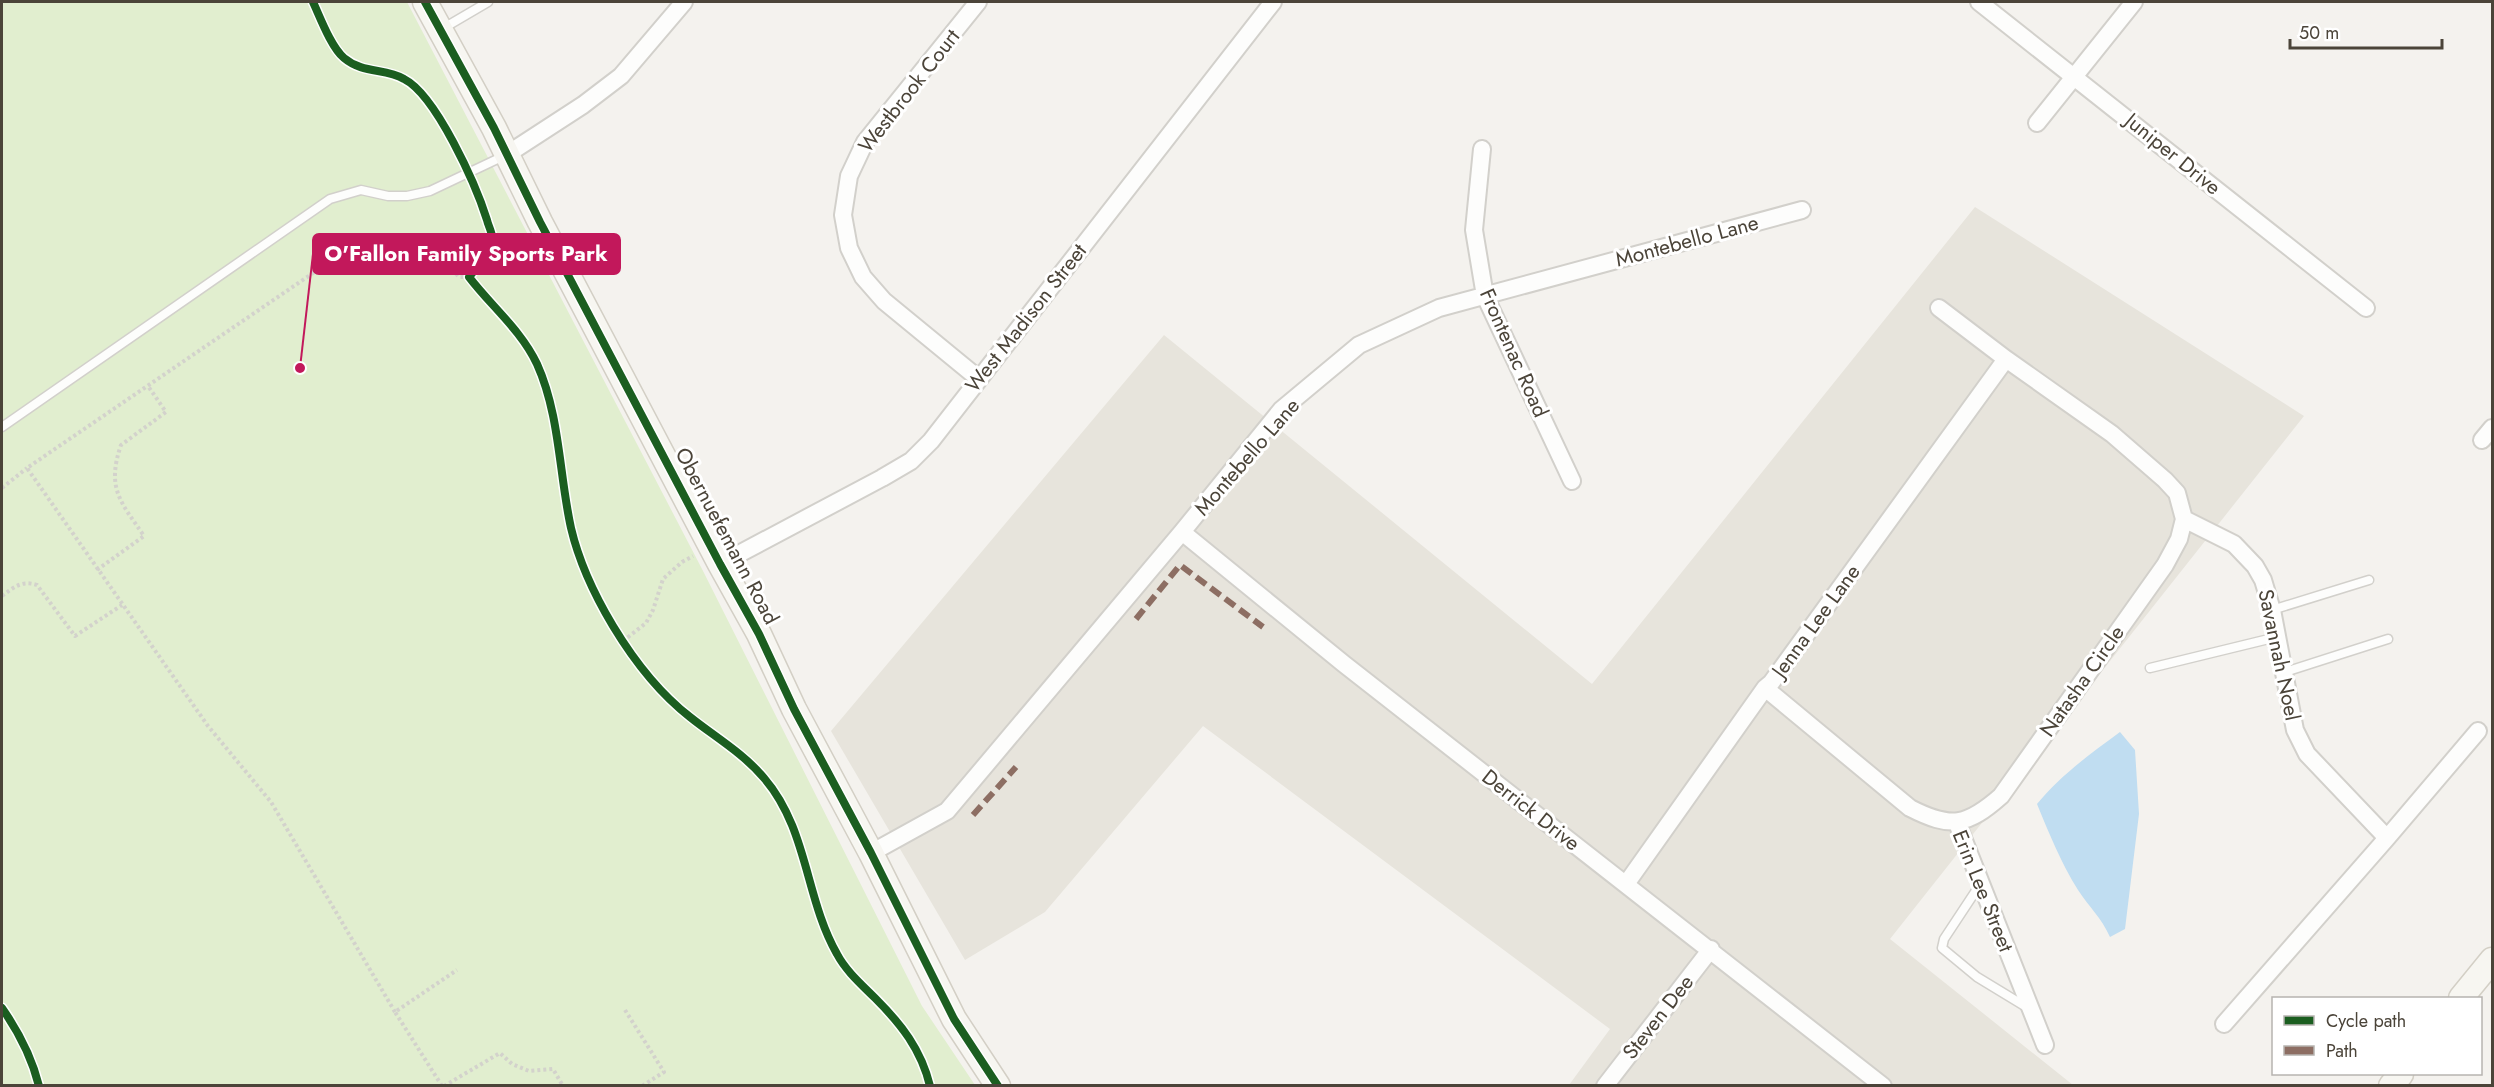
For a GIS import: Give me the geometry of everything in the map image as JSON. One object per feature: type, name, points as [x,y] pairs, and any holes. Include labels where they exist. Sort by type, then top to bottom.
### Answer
[{"type":"street","name":"Obernuefemann Road","points":[[425,2],[494,128],[720,564],[759,634],[794,709],[871,853],[954,1019],[998,1086]]},
{"type":"street","points":[[506,155],[583,105],[621,76],[684,2]]},
{"type":"street","name":"Westbrook Court","points":[[978,2],[865,142],[849,176],[843,215],[849,248],[863,277],[884,301],[979,379]]},
{"type":"street","name":"West Madison Street","points":[[720,564],[882,478],[911,461],[931,441],[1273,2]]},
{"type":"street","name":"Juniper Drive","points":[[1979,2],[2075,75],[2366,308]]},
{"type":"street","points":[[2037,123],[2134,2]]},
{"type":"street","name":"Frontenac Road","points":[[1482,149],[1474,230],[1485,296],[1572,481]]},
{"type":"street","name":"Montebello Lane","points":[[871,853],[947,811],[1182,532],[1281,410],[1359,345],[1439,308],[1802,210]]},
{"type":"street","points":[[1939,308],[2112,434],[2165,480],[2177,494],[2184,519]]},
{"type":"street","name":"Jenna Lee Lane","points":[[1626,884],[1765,688],[1771,683],[2006,359]]},
{"type":"street","name":"Savannah Noel","points":[[2184,519],[2234,544],[2263,580],[2272,610],[2295,730],[2307,754],[2388,838]]},
{"type":"street","name":"Natasha Circle","points":[[1957,823],[1981,813],[2001,796],[2165,566],[2179,539],[2184,519]]},
{"type":"street","name":"Derrick Drive","points":[[1182,532],[1344,664],[1711,949],[1883,1086]]},
{"type":"street","name":"Erin Lee Street","points":[[1765,688],[1910,808],[1932,819],[1957,823],[2046,1046]]},
{"type":"street","points":[[2224,1024],[2388,838],[2478,730]]},
{"type":"street","name":"Steven Dee","points":[[1605,1086],[1711,949]]},
{"type":"street","points":[[2464,997],[2493,960]]},
{"type":"lane","points":[[441,29],[488,2]]},
{"type":"lane","points":[[2,427],[330,199],[361,190],[388,196],[407,196],[430,191],[506,155]]},
{"type":"lane","points":[[2272,610],[2369,580]]},
{"type":"lane","points":[[2150,668],[2277,637]]},
{"type":"lane","points":[[2285,672],[2388,639]]},
{"type":"lane","points":[[1981,883],[1944,939],[1942,948],[1977,977],[2031,1009]]},
{"type":"path","points":[[2,488],[27,468],[338,256],[353,249],[373,245],[396,248],[424,240],[434,247],[449,268],[459,277],[469,277]]},
{"type":"path","points":[[469,277],[476,268]]},
{"type":"path","points":[[469,277],[476,286]]},
{"type":"path","points":[[97,570],[144,536],[118,498],[115,474],[121,445],[166,412],[148,386]]},
{"type":"path","points":[[27,468],[208,726],[271,802],[395,1012],[443,1086],[500,1053],[512,1064],[529,1071],[553,1069],[563,1086]]},
{"type":"path","points":[[623,641],[646,623],[653,610],[663,579],[682,562],[694,556]]},
{"type":"path","points":[[2,596],[19,584],[29,582],[37,585],[75,636],[122,605]]},
{"type":"path","points":[[618,633],[628,649]]},
{"type":"path","points":[[395,1012],[458,970]]},
{"type":"path","points":[[625,1010],[664,1072],[642,1086]]},
{"type":"shaded area","points":[[1975,207],[2304,416],[1890,939],[2073,1085],[1569,1085],[1610,1029],[1203,726],[1045,912],[965,960],[831,731],[1164,335],[1592,684]]},
{"type":"green space","points":[[2,2],[407,2],[702,569],[922,1006],[975,1085],[2,1086]]},
{"type":"water","points":[[2120,732],[2135,750],[2139,814],[2125,929],[2110,937],[2072,880],[2037,804],[2066,774]]},
{"type":"marked path","points":[[1136,619],[1180,565],[1263,627]]},
{"type":"marked path","points":[[973,815],[1016,767]]},
{"type":"cycle path","points":[[313,2],[339,53],[351,63],[397,76],[416,88],[429,103],[453,142],[474,185],[492,235],[487,253],[469,277],[523,340],[545,383],[555,424],[574,541],[600,603],[629,651],[657,686],[679,708],[747,761],[764,778],[778,798],[798,841],[818,910],[837,954],[849,972],[909,1038],[921,1060],[930,1086]]},
{"type":"cycle path","points":[[425,2],[494,128],[540,222],[759,634],[794,709],[871,853],[954,1019],[998,1086]]},
{"type":"cycle path","points":[[2,1008],[24,1045],[39,1086]]},
{"type":"place","name":"O'Fallon Family Sports Park","points":[[300,368]]}]
